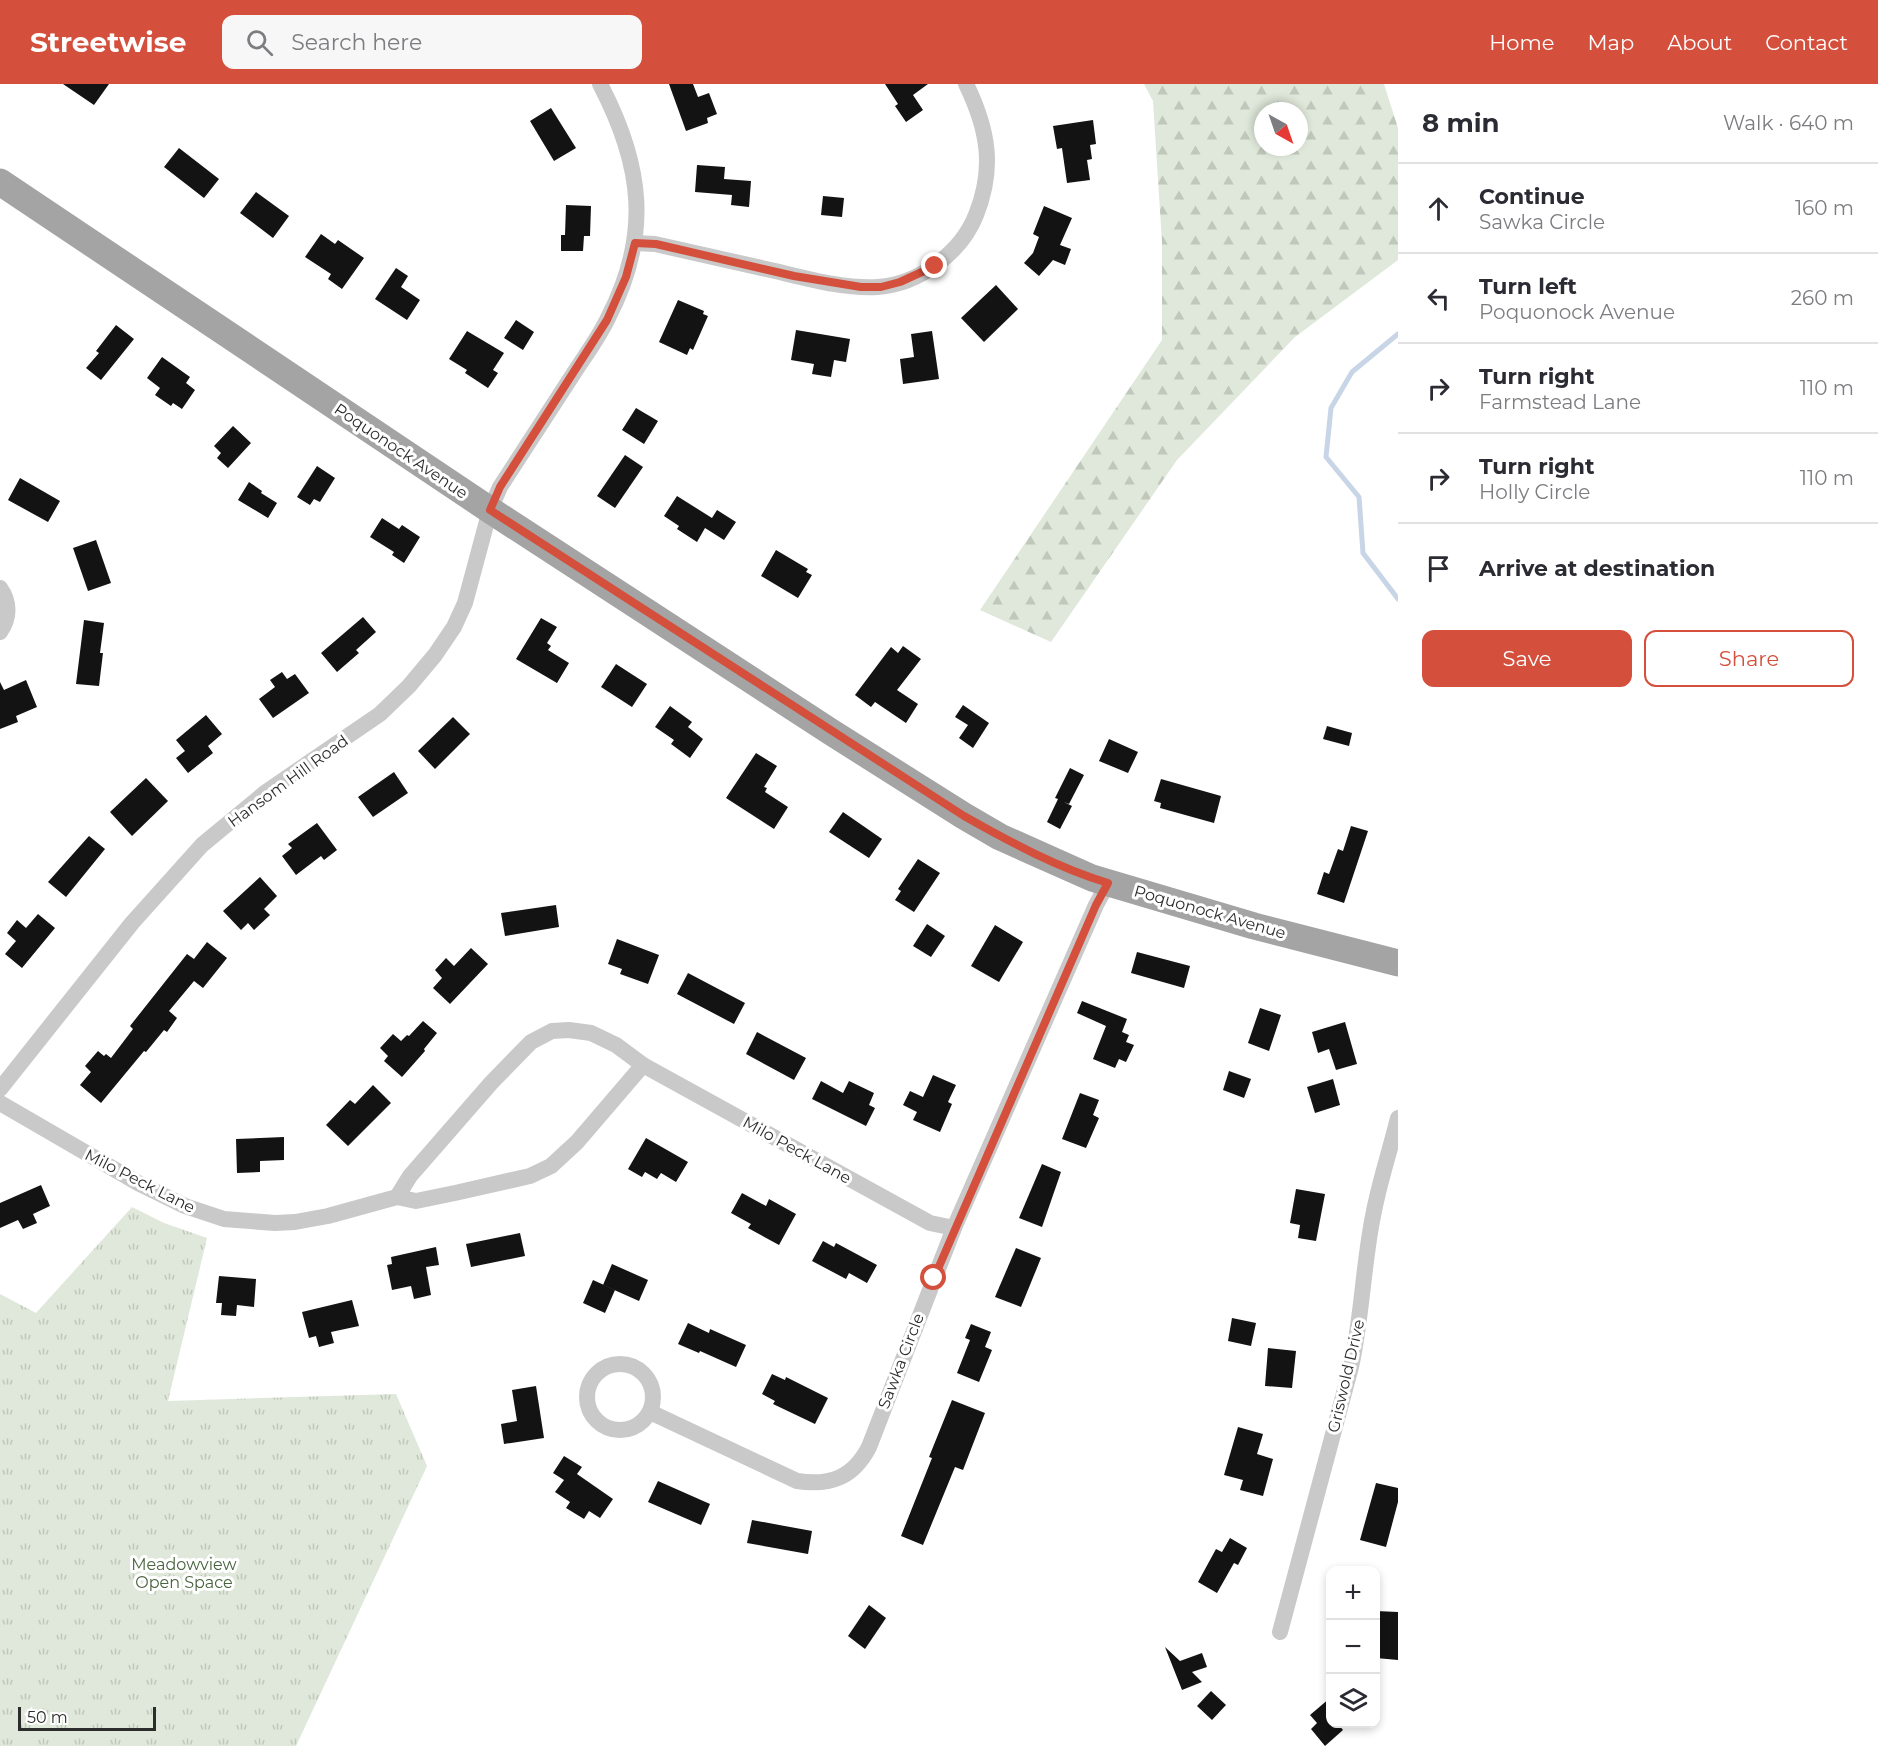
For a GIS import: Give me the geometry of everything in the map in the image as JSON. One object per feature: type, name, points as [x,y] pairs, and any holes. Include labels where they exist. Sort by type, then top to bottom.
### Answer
[{"type":"main road","name":"Poquonock Avenue","points":[[0,182],[490,510],[1000,837],[1108,883],[1254,926],[1398,963]]},
{"type":"street","name":"Hansom Hill Road","points":[[0,1089],[132,922],[202,845],[266,792],[380,714],[409,686],[435,655],[454,627],[465,603],[490,510],[500,487],[607,320],[626,277],[635,243],[636,198],[631,159],[600,84]]},
{"type":"street","points":[[635,243],[656,244],[850,286],[881,287],[919,275],[935,266],[962,239],[973,224],[986,186],[987,139],[966,84]]},
{"type":"street","points":[[0,588],[8,605],[7,617],[0,632]]},
{"type":"street","name":"Sawka Circle","points":[[650,1412],[797,1481],[828,1482],[852,1470],[862,1460],[954,1228],[1096,905],[1108,883]]},
{"type":"street","name":"Milo Peck Lane","points":[[397,1197],[410,1176],[491,1083],[531,1042],[552,1031],[591,1033],[616,1045],[643,1065],[930,1223],[954,1228]]},
{"type":"street","name":"Milo Peck Lane","points":[[0,1103],[138,1183],[185,1206],[215,1217],[249,1222],[296,1222],[328,1216],[397,1197],[416,1201],[530,1176],[551,1166],[577,1142],[643,1065]]},
{"type":"street","name":"Griswold Drive","points":[[1280,1632],[1351,1367],[1359,1331],[1366,1257],[1373,1215],[1398,1118]]},
{"type":"street","points":[[616,1364],[627,1364],[638,1369],[652,1386],[654,1398],[650,1412],[644,1421],[634,1428],[623,1431],[612,1430],[601,1425],[593,1417],[588,1407],[589,1384],[595,1374],[616,1364]]},
{"type":"green space","points":[[1144,84],[1384,84],[1398,128],[1398,260],[1295,337],[1177,460],[1051,642],[980,610],[1162,340],[1162,242],[1153,101]]},
{"type":"green space","name":"Meadowview Open Space","points":[[132,1207],[164,1223],[207,1238],[168,1401],[396,1394],[427,1466],[296,1746],[0,1746],[0,1294],[36,1313]]},
{"type":"building","points":[[63,84],[109,84],[94,105]]},
{"type":"building","points":[[669,84],[693,84],[698,97],[709,93],[717,114],[707,118],[708,123],[686,131]]},
{"type":"building","points":[[885,84],[928,84],[913,95],[923,110],[906,122],[895,106],[898,104]]},
{"type":"building","points":[[551,108],[576,148],[554,161],[530,121]]},
{"type":"building","points":[[1093,120],[1096,144],[1090,145],[1092,159],[1087,160],[1090,180],[1067,183],[1062,148],[1057,149],[1053,126]]},
{"type":"building","points":[[179,148],[219,179],[204,198],[164,167]]},
{"type":"building","points":[[697,165],[725,167],[724,179],[751,181],[749,207],[731,205],[732,195],[695,192]]},
{"type":"building","points":[[256,192],[289,216],[273,238],[240,213]]},
{"type":"building","points":[[823,196],[844,198],[842,217],[821,215]]},
{"type":"building","points":[[566,205],[591,206],[590,236],[584,236],[583,251],[561,251],[561,235],[565,235]]},
{"type":"building","points":[[1044,206],[1072,218],[1060,245],[1071,249],[1065,265],[1053,260],[1039,276],[1024,263],[1033,253],[1039,237],[1033,234]]},
{"type":"building","points":[[321,234],[335,244],[338,240],[364,258],[342,289],[328,279],[331,274],[305,257]]},
{"type":"building","points":[[396,268],[408,276],[401,287],[420,300],[407,320],[375,299]]},
{"type":"building","points":[[996,285],[1018,309],[984,342],[961,318]]},
{"type":"building","points":[[678,300],[704,311],[703,314],[708,316],[693,350],[690,348],[687,355],[659,342]]},
{"type":"building","points":[[516,320],[534,332],[523,350],[504,338]]},
{"type":"building","points":[[116,325],[134,339],[101,380],[86,368],[99,353],[96,351]]},
{"type":"building","points":[[796,330],[850,339],[846,362],[834,360],[831,377],[812,374],[814,364],[791,360]]},
{"type":"building","points":[[467,331],[504,353],[493,370],[498,373],[488,388],[465,373],[467,370],[449,359]]},
{"type":"building","points":[[932,331],[939,379],[903,384],[900,359],[914,357],[911,334]]},
{"type":"building","points":[[162,357],[190,377],[186,383],[195,390],[182,409],[173,403],[171,406],[155,395],[160,388],[147,378]]},
{"type":"building","points":[[636,408],[658,421],[644,444],[622,430]]},
{"type":"building","points":[[233,426],[251,443],[228,468],[217,458],[221,453],[214,446]]},
{"type":"building","points":[[625,455],[643,467],[615,508],[597,496]]},
{"type":"building","points":[[317,466],[335,478],[320,502],[314,499],[310,505],[297,497]]},
{"type":"building","points":[[20,478],[60,501],[48,522],[8,500]]},
{"type":"building","points":[[249,482],[277,503],[268,518],[238,500]]},
{"type":"building","points":[[677,496],[712,518],[717,510],[736,522],[724,540],[705,528],[697,542],[677,529],[679,526],[664,516]]},
{"type":"building","points":[[382,518],[399,529],[402,525],[420,537],[404,563],[392,555],[394,552],[370,537]]},
{"type":"building","points":[[96,540],[111,583],[88,591],[73,548]]},
{"type":"building","points":[[776,550],[808,569],[806,572],[812,575],[798,598],[761,576]]},
{"type":"building","points":[[363,617],[376,632],[356,650],[359,653],[337,672],[321,653]]},
{"type":"building","points":[[541,618],[557,627],[547,643],[551,646],[548,650],[569,663],[557,683],[516,659]]},
{"type":"building","points":[[84,620],[104,623],[99,686],[76,684]]},
{"type":"building","points":[[903,646],[921,659],[897,690],[918,704],[906,723],[875,702],[871,707],[855,695],[891,647],[898,653]]},
{"type":"building","points":[[616,664],[647,684],[632,707],[601,687]]},
{"type":"building","points":[[282,672],[287,679],[295,674],[309,693],[273,718],[259,699],[275,687],[270,680]]},
{"type":"building","points":[[26,680],[37,707],[16,716],[18,722],[0,729],[0,682],[4,690]]},
{"type":"building","points":[[963,705],[989,723],[973,748],[959,738],[968,725],[955,717]]},
{"type":"building","points":[[670,706],[692,722],[688,727],[703,739],[690,758],[671,744],[674,740],[655,727]]},
{"type":"building","points":[[206,715],[222,734],[208,746],[213,753],[188,773],[176,758],[185,751],[176,740]]},
{"type":"building","points":[[453,717],[470,734],[435,769],[418,751]]},
{"type":"building","points":[[1327,726],[1352,733],[1349,746],[1323,739]]},
{"type":"building","points":[[1109,739],[1138,752],[1128,773],[1099,761]]},
{"type":"building","points":[[756,753],[777,766],[764,787],[767,788],[765,792],[788,807],[774,829],[726,798]]},
{"type":"building","points":[[1070,768],[1084,775],[1069,804],[1064,802],[1072,806],[1060,829],[1047,822],[1058,799],[1055,798]]},
{"type":"building","points":[[394,772],[408,793],[373,817],[358,797]]},
{"type":"building","points":[[146,778],[168,801],[132,836],[110,812]]},
{"type":"building","points":[[1161,779],[1221,796],[1214,823],[1160,808],[1161,803],[1154,801]]},
{"type":"building","points":[[843,812],[882,839],[869,858],[829,832]]},
{"type":"building","points":[[317,823],[337,850],[324,860],[321,856],[296,875],[282,856],[292,848],[288,844]]},
{"type":"building","points":[[1351,826],[1368,831],[1344,903],[1317,894],[1324,872],[1329,874],[1338,849],[1343,851]]},
{"type":"building","points":[[89,836],[105,849],[66,897],[48,882]]},
{"type":"building","points":[[918,859],[940,873],[914,912],[895,900],[901,891],[898,889]]},
{"type":"building","points":[[260,877],[277,896],[264,909],[270,915],[254,930],[248,923],[241,930],[223,911]]},
{"type":"building","points":[[556,905],[559,927],[505,936],[501,913]]},
{"type":"building","points":[[38,914],[55,928],[22,968],[5,954],[16,941],[7,933],[17,920],[26,928]]},
{"type":"building","points":[[927,924],[945,936],[931,957],[913,946]]},
{"type":"building","points":[[995,925],[1023,942],[999,982],[971,966]]},
{"type":"building","points":[[617,939],[659,955],[648,984],[620,974],[622,969],[608,964]]},
{"type":"building","points":[[207,942],[227,958],[203,988],[194,981],[169,1011],[177,1018],[167,1032],[164,1030],[146,1052],[144,1051],[101,1103],[80,1085],[91,1072],[85,1066],[98,1051],[111,1058],[133,1029],[130,1026],[187,954],[194,959]]},
{"type":"building","points":[[471,948],[488,964],[450,1004],[433,988],[442,978],[435,970],[446,958],[454,966]]},
{"type":"building","points":[[1137,952],[1190,966],[1184,988],[1131,973]]},
{"type":"building","points":[[688,973],[745,1003],[734,1024],[677,994]]},
{"type":"building","points":[[1082,1001],[1127,1019],[1122,1032],[1129,1035],[1126,1042],[1134,1045],[1126,1062],[1119,1059],[1115,1068],[1093,1059],[1106,1026],[1077,1013]]},
{"type":"building","points":[[1260,1008],[1281,1015],[1269,1051],[1248,1043]]},
{"type":"building","points":[[423,1021],[437,1033],[424,1049],[425,1051],[402,1077],[384,1061],[388,1056],[380,1048],[393,1034],[401,1041],[407,1035],[409,1036]]},
{"type":"building","points":[[1345,1022],[1357,1064],[1336,1070],[1329,1049],[1318,1053],[1312,1032]]},
{"type":"building","points":[[757,1032],[806,1058],[794,1080],[746,1054]]},
{"type":"building","points":[[1229,1071],[1251,1079],[1244,1098],[1223,1090]]},
{"type":"building","points":[[933,1075],[956,1085],[948,1102],[952,1104],[940,1132],[913,1120],[917,1112],[903,1105],[910,1091],[923,1097]]},
{"type":"building","points":[[1333,1079],[1340,1105],[1315,1113],[1307,1087]]},
{"type":"building","points":[[821,1081],[843,1093],[849,1081],[874,1093],[869,1105],[875,1108],[866,1126],[812,1099]]},
{"type":"building","points":[[373,1085],[391,1103],[348,1146],[326,1125],[350,1100],[355,1104]]},
{"type":"building","points":[[1080,1093],[1099,1100],[1093,1115],[1099,1118],[1086,1148],[1062,1139]]},
{"type":"building","points":[[284,1137],[284,1160],[260,1161],[260,1172],[237,1173],[236,1139]]},
{"type":"building","points":[[646,1138],[688,1162],[676,1182],[661,1173],[657,1179],[645,1172],[642,1177],[628,1169]]},
{"type":"building","points":[[1042,1164],[1061,1172],[1042,1227],[1019,1218]]},
{"type":"building","points":[[41,1185],[50,1206],[33,1214],[37,1223],[23,1229],[18,1220],[0,1228],[0,1203]]},
{"type":"building","points":[[1296,1189],[1325,1194],[1316,1241],[1298,1238],[1300,1225],[1290,1223]]},
{"type":"building","points":[[742,1193],[766,1206],[769,1199],[796,1214],[779,1245],[748,1228],[751,1224],[731,1213]]},
{"type":"building","points":[[520,1233],[525,1256],[471,1267],[466,1244]]},
{"type":"building","points":[[823,1241],[834,1247],[836,1243],[877,1265],[867,1283],[849,1273],[846,1279],[812,1261]]},
{"type":"building","points":[[436,1247],[439,1265],[426,1267],[431,1295],[414,1299],[411,1286],[392,1290],[387,1265],[392,1264],[391,1257]]},
{"type":"building","points":[[1016,1248],[1041,1258],[1021,1307],[995,1297]]},
{"type":"building","points":[[612,1264],[648,1280],[639,1301],[603,1285]]},
{"type":"building","points":[[219,1276],[256,1279],[254,1307],[237,1305],[236,1316],[221,1315],[222,1303],[216,1303]]},
{"type":"building","points":[[593,1280],[615,1290],[605,1313],[583,1303]]},
{"type":"building","points":[[352,1300],[359,1326],[331,1332],[334,1343],[319,1347],[316,1336],[309,1338],[302,1312]]},
{"type":"building","points":[[1232,1318],[1256,1323],[1251,1346],[1228,1341]]},
{"type":"building","points":[[688,1323],[709,1333],[710,1329],[746,1345],[736,1367],[678,1344]]},
{"type":"building","points":[[971,1324],[991,1332],[985,1347],[992,1350],[979,1382],[957,1373],[970,1340],[965,1338]]},
{"type":"building","points":[[1268,1348],[1296,1351],[1292,1388],[1265,1386]]},
{"type":"building","points":[[772,1374],[785,1380],[786,1377],[828,1398],[815,1424],[773,1404],[775,1401],[762,1394]]},
{"type":"building","points":[[536,1386],[544,1438],[504,1444],[501,1424],[517,1421],[512,1390]]},
{"type":"building","points":[[952,1400],[985,1413],[963,1470],[955,1467],[923,1545],[901,1536]]},
{"type":"building","points":[[1238,1427],[1263,1434],[1257,1454],[1273,1459],[1263,1496],[1240,1490],[1243,1480],[1224,1475]]},
{"type":"building","points":[[564,1456],[582,1467],[577,1474],[613,1499],[600,1518],[589,1511],[584,1519],[566,1508],[570,1502],[555,1492],[564,1480],[553,1473]]},
{"type":"building","points":[[658,1481],[710,1504],[701,1525],[648,1502]]},
{"type":"building","points":[[1376,1483],[1398,1488],[1398,1502],[1386,1547],[1360,1540]]},
{"type":"building","points":[[752,1520],[812,1531],[808,1554],[747,1543]]},
{"type":"building","points":[[1230,1538],[1247,1548],[1238,1565],[1234,1563],[1217,1593],[1198,1582],[1216,1549],[1222,1552]]},
{"type":"building","points":[[869,1605],[886,1618],[865,1649],[848,1636]]},
{"type":"building","points":[[1380,1611],[1398,1612],[1398,1660],[1380,1658]]},
{"type":"building","points":[[1165,1647],[1180,1661],[1202,1653],[1207,1667],[1192,1672],[1202,1682],[1182,1690]]},
{"type":"building","points":[[1211,1691],[1226,1705],[1212,1720],[1197,1706]]},
{"type":"building","points":[[1326,1701],[1326,1728],[1343,1730],[1325,1746],[1311,1729],[1317,1723],[1310,1715]]},
{"type":"waterway","points":[[1398,334],[1352,372],[1331,408],[1326,457],[1359,497],[1363,553],[1398,599]]},
{"type":"route","points":[[934,1278],[1096,905],[1108,883],[1066,868],[1000,837],[964,816],[490,510],[500,487],[607,320],[626,277],[635,243],[656,244],[794,276],[861,287],[881,287],[900,282],[935,266]]}]
